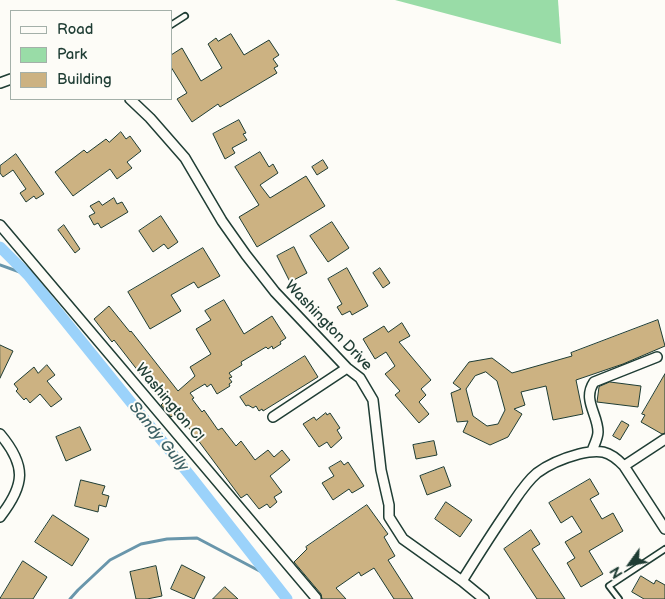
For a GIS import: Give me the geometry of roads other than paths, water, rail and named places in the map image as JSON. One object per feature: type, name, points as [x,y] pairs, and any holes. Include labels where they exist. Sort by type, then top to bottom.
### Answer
[{"type":"street","name":"Washington Drive","points":[[131,100],[150,118],[185,158],[222,221],[275,292],[347,368],[360,378],[372,400],[381,470],[389,505],[389,518],[403,540],[462,581],[484,599]]},
{"type":"street","name":"Washington Cl","points":[[0,225],[316,598]]},
{"type":"street","points":[[592,451],[598,432],[589,396],[594,382],[658,357]]},
{"type":"street","points":[[273,417],[347,368]]},
{"type":"street","points":[[0,434],[8,444],[21,473],[13,500],[0,517]]},
{"type":"street","points":[[624,466],[665,439]]},
{"type":"street","points":[[462,581],[507,511],[538,473],[556,462],[592,451],[608,453],[624,466],[665,529]]},
{"type":"lane","points":[[172,23],[185,16]]},
{"type":"lane","points":[[619,599],[609,586],[665,549]]},
{"type":"waterway","name":"Sandy Gully","points":[[0,247],[28,275],[287,599]]},
{"type":"waterway","points":[[0,265],[28,275]]},
{"type":"waterway","points":[[70,599],[110,560],[141,544],[167,539],[197,538],[269,576]]}]
